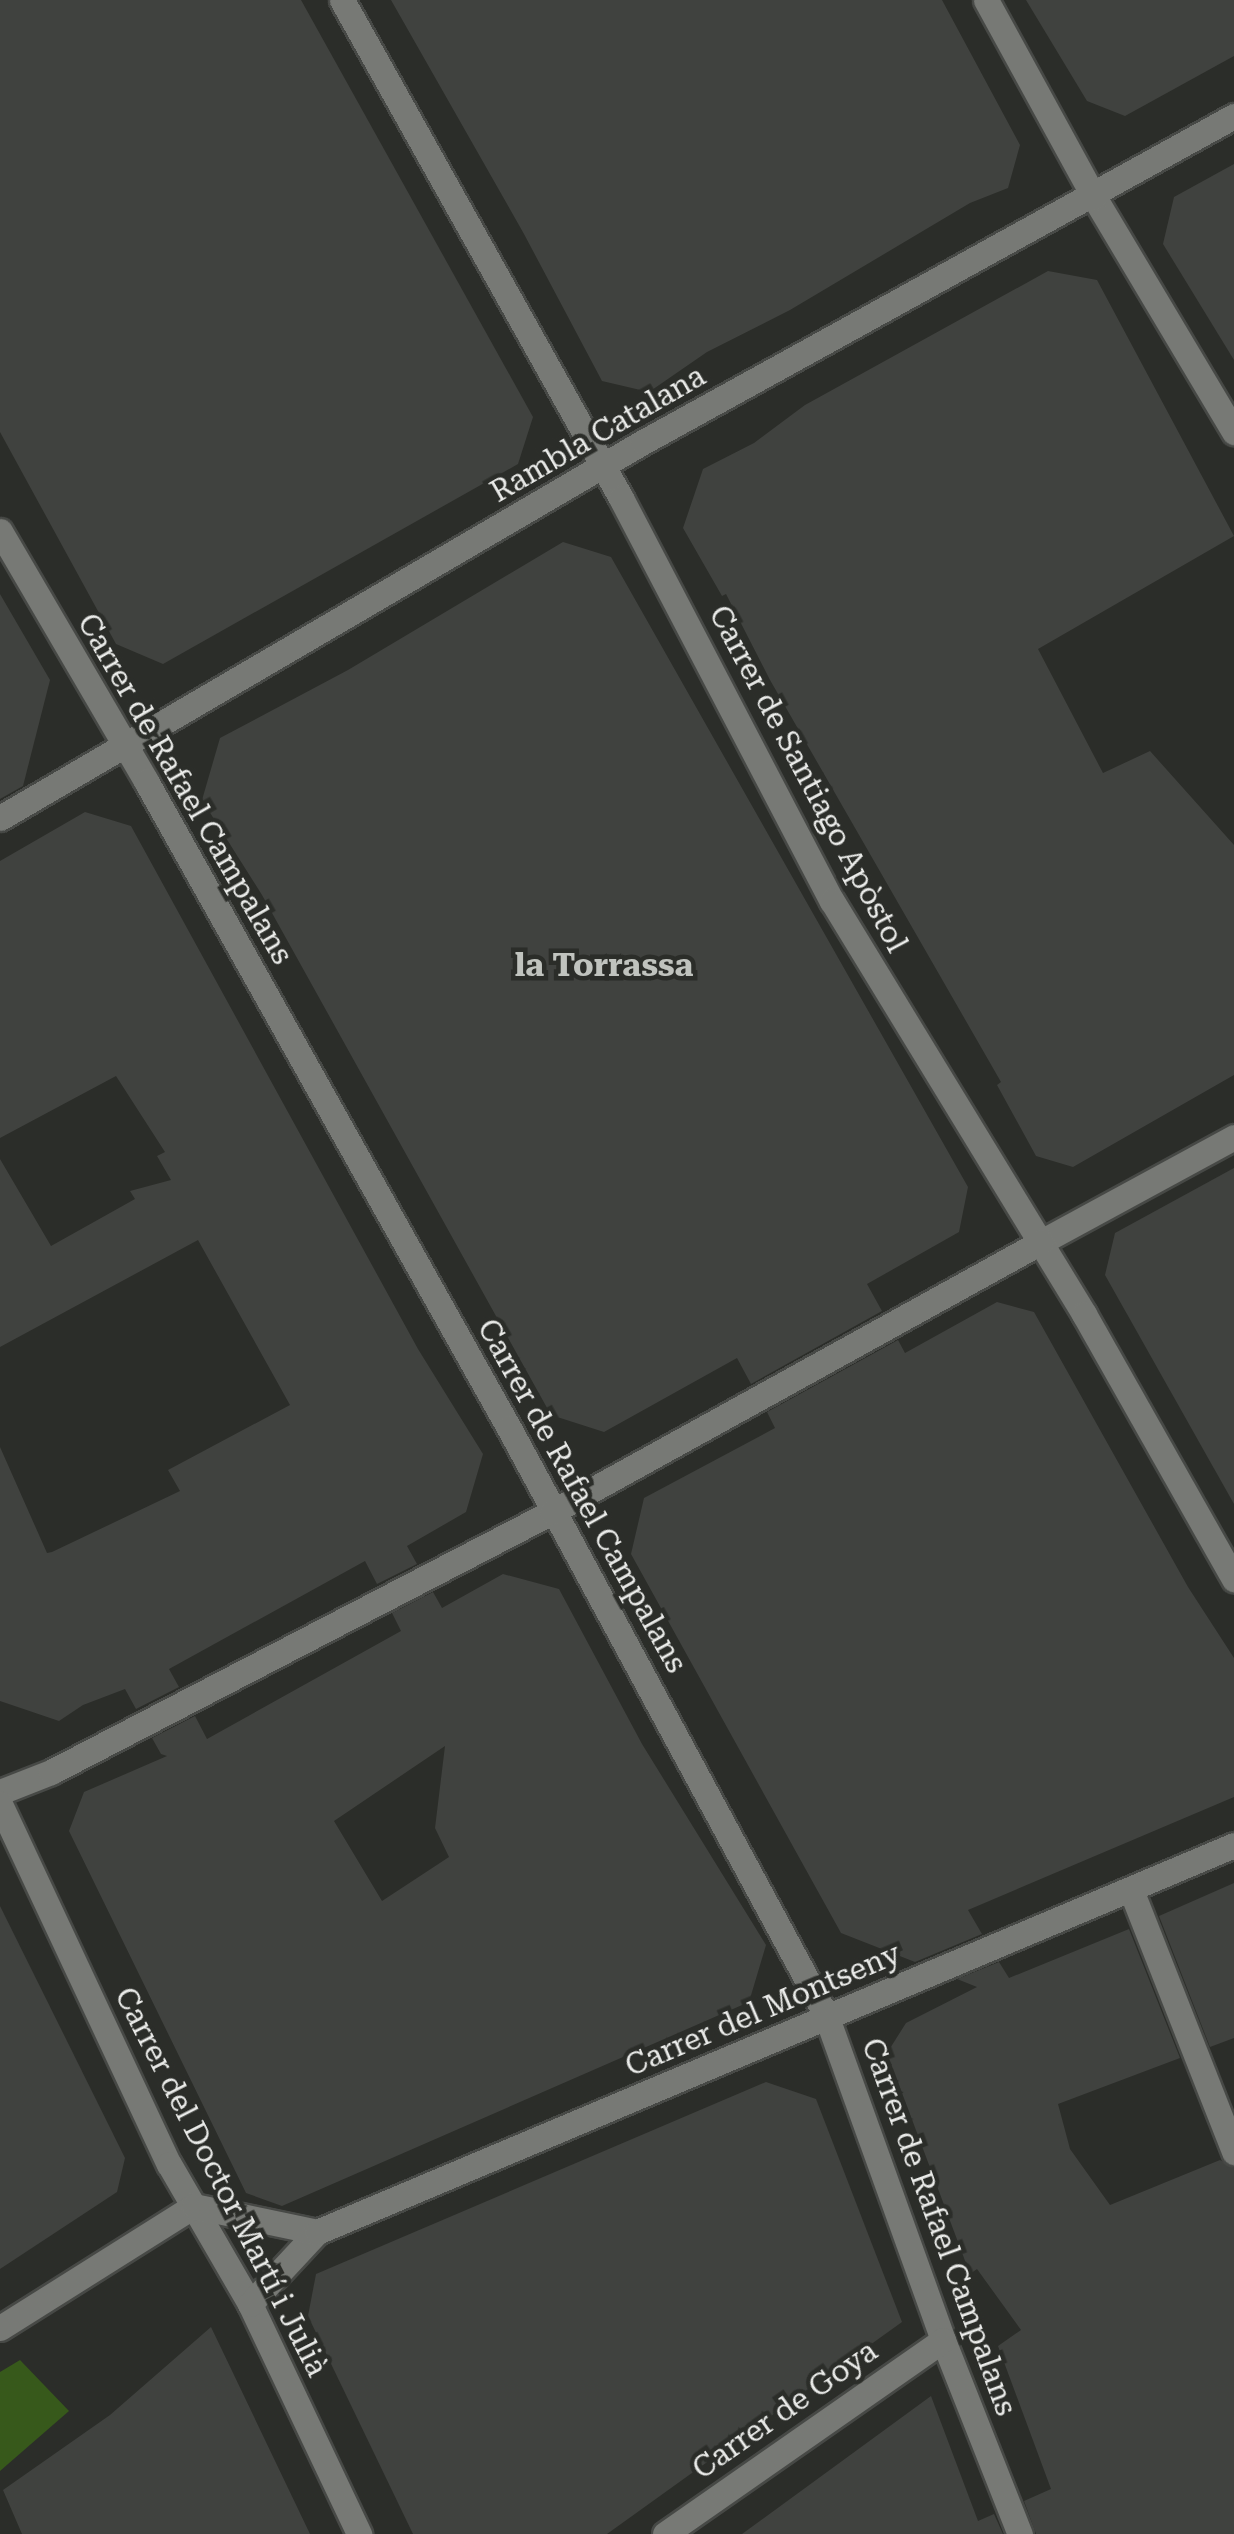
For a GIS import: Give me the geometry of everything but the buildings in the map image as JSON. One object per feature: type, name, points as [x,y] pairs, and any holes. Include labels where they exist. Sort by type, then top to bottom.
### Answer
[{"type":"street","name":"Carrer de Santiago Apòstol","points":[[342,0],[603,467],[832,901],[1041,1242],[1234,1578]]},
{"type":"street","points":[[986,0],[1094,197],[1234,432]]},
{"type":"street","name":"Rambla Catalana","points":[[0,818],[603,467],[1234,116]]},
{"type":"street","name":"Carrer de Rafael Campalans","points":[[0,531],[125,746],[552,1512],[826,2015],[943,2340],[1020,2534]]},
{"type":"street","points":[[0,1792],[51,1772],[552,1512],[1234,1138]]},
{"type":"street","name":"Carrer del Doctor Martí i Julià","points":[[0,1804],[169,2164],[250,2304],[358,2534]]},
{"type":"street","name":"Carrer del Montseny","points":[[250,2304],[317,2232],[1234,1845]]},
{"type":"street","points":[[1131,1890],[1234,2152]]},
{"type":"street","points":[[0,2328],[194,2206],[317,2232]]},
{"type":"street","name":"Carrer de Goya","points":[[665,2534],[943,2340]]},
{"type":"green space","points":[[20,2360],[69,2411],[0,2471],[0,2372]]},
{"type":"district","name":"la Torrassa","points":[[604,965]]}]
